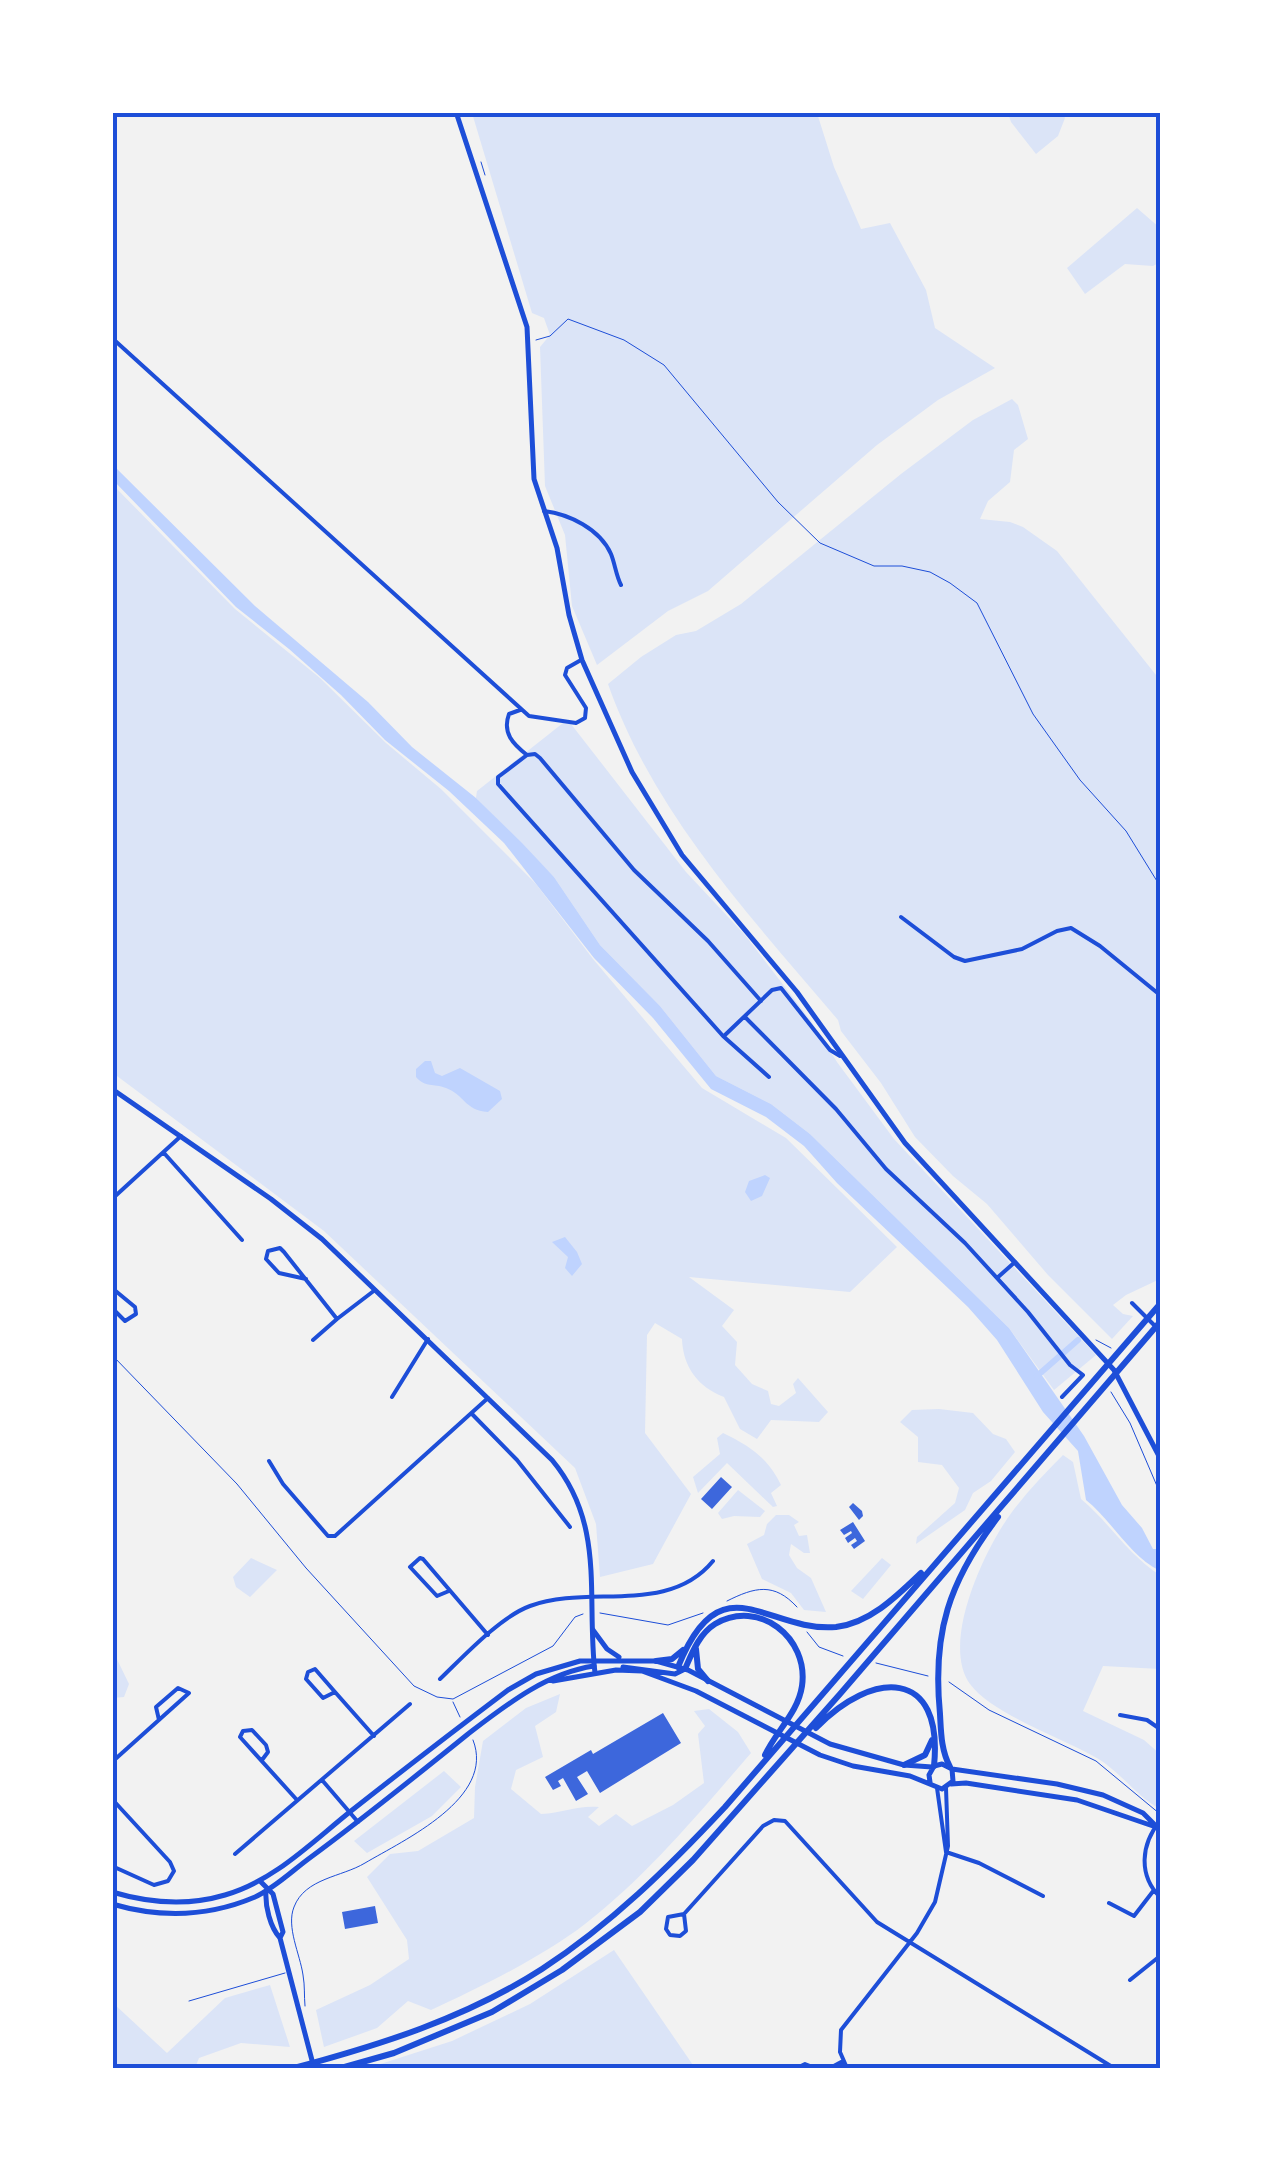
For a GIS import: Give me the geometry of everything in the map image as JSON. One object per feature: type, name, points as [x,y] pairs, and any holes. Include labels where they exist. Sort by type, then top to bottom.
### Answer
[{"type":"highway","points":[[772,1746],[1160,1304]]},
{"type":"highway","points":[[341,2068],[394,2053],[472,2022],[531,1990],[605,1940],[677,1876],[815,1725],[1160,1322]]},
{"type":"highway","points":[[951,1768],[943,1752],[940,1636],[950,1598],[965,1565],[1008,1500]]},
{"type":"highway","points":[[656,1662],[677,1656],[711,1618],[739,1608],[754,1608],[818,1626],[851,1623],[882,1607],[926,1572]]},
{"type":"highway","points":[[294,2068],[311,2066],[430,2026],[540,1970],[590,1936],[666,1869],[772,1746],[793,1712],[802,1672],[797,1650],[784,1630],[765,1620],[740,1616],[716,1624],[697,1643],[681,1670]]},
{"type":"highway","points":[[697,1643],[696,1660],[708,1681]]},
{"type":"highway","points":[[681,1670],[687,1645]]},
{"type":"highway","points":[[815,1725],[868,1689],[889,1686],[907,1692],[920,1700],[928,1712],[933,1766]]},
{"type":"highway","points":[[904,1765],[925,1755],[933,1734]]},
{"type":"main road","points":[[456,112],[527,327],[533,467],[556,548],[565,600],[582,660],[632,772],[671,840],[797,992],[914,1153],[1122,1380],[1160,1458]]},
{"type":"main road","points":[[112,1089],[296,1218],[536,1441],[570,1485],[587,1524],[595,1666]]},
{"type":"main road","points":[[593,1630],[606,1649],[627,1659]]},
{"type":"main road","points":[[112,1892],[153,1901],[183,1902],[226,1895],[260,1880],[508,1690],[536,1674],[627,1659],[656,1662],[708,1681],[816,1738],[904,1765],[942,1764],[1082,1789],[1159,1823]]},
{"type":"main road","points":[[112,1904],[141,1912],[177,1915],[217,1910],[266,1891],[515,1698],[595,1666],[642,1671],[672,1680],[820,1755],[930,1782],[937,1788],[966,1784],[1077,1800],[1159,1823]]},
{"type":"main road","points":[[616,1670],[681,1670]]},
{"type":"main road","points":[[681,1670],[687,1687]]},
{"type":"main road","points":[[930,1782],[933,1766]]},
{"type":"main road","points":[[948,1786],[951,1768]]},
{"type":"main road","points":[[260,1880],[280,1938],[311,2066]]},
{"type":"main road","points":[[266,1891],[272,1894],[281,1921],[280,1938]]},
{"type":"main road","points":[[249,1899],[268,1909]]},
{"type":"street","points":[[112,338],[529,716],[582,721],[587,710],[565,675],[566,668],[582,660]]},
{"type":"street","points":[[544,511],[597,533],[610,553],[621,586]]},
{"type":"street","points":[[523,709],[509,714],[506,723],[514,744],[527,756]]},
{"type":"street","points":[[761,1000],[708,941],[634,870],[540,758],[535,754],[527,756],[498,777],[498,784],[723,1036],[770,1077]]},
{"type":"street","points":[[901,917],[954,957],[965,960],[1022,949],[1071,928],[1160,994]]},
{"type":"street","points":[[723,1036],[772,990],[781,988],[830,1050],[840,1056]]},
{"type":"street","points":[[745,1017],[836,1110],[886,1169],[997,1278],[1083,1375],[1062,1397]]},
{"type":"street","points":[[112,1199],[181,1136]]},
{"type":"street","points":[[164,1153],[242,1240]]},
{"type":"street","points":[[306,1279],[274,1270],[266,1259],[268,1250],[280,1248],[306,1279],[337,1319]]},
{"type":"street","points":[[997,1278],[1015,1262]]},
{"type":"street","points":[[112,1288],[136,1307],[136,1314],[125,1321],[112,1308]]},
{"type":"street","points":[[313,1340],[375,1290]]},
{"type":"street","points":[[1132,1304],[1160,1331]]},
{"type":"street","points":[[392,1397],[428,1339]]},
{"type":"street","points":[[269,1462],[282,1484],[331,1536],[488,1398]]},
{"type":"street","points":[[472,1414],[516,1460],[570,1527]]},
{"type":"street","points":[[449,1591],[437,1596],[410,1567],[414,1561],[423,1559],[488,1635]]},
{"type":"street","points":[[440,1679],[488,1635],[536,1604],[666,1591],[703,1572],[712,1561]]},
{"type":"street","points":[[335,1692],[322,1698],[306,1680],[308,1672],[315,1669],[374,1736]]},
{"type":"street","points":[[112,1762],[189,1694],[178,1688],[170,1693],[156,1707],[159,1720]]},
{"type":"street","points":[[235,1854],[410,1704]]},
{"type":"street","points":[[1120,1715],[1147,1720],[1160,1729]]},
{"type":"street","points":[[262,1760],[268,1752],[266,1744],[252,1730],[243,1731],[240,1737],[297,1800]]},
{"type":"street","points":[[322,1780],[358,1822]]},
{"type":"street","points":[[112,1785],[112,1798],[174,1871],[168,1881],[154,1885],[112,1866]]},
{"type":"street","points":[[847,2068],[839,2040],[841,2030],[909,1943],[935,1902],[946,1852],[948,1786]]},
{"type":"street","points":[[937,1788],[946,1852]]},
{"type":"street","points":[[684,1914],[686,1931],[680,1936],[670,1935],[666,1929],[668,1917],[684,1914],[763,1826],[779,1820],[799,1835],[865,1911],[909,1943],[1114,2068]]},
{"type":"street","points":[[1159,1823],[1147,1844],[1144,1862],[1160,1897]]},
{"type":"street","points":[[946,1852],[980,1863],[1042,1896]]},
{"type":"street","points":[[1109,1903],[1134,1916],[1154,1890]]},
{"type":"street","points":[[1130,1980],[1160,1956]]},
{"type":"street","points":[[830,2068],[843,2061]]},
{"type":"street","points":[[798,2068],[805,2064],[816,2068]]},
{"type":"lane","points":[[189,2001],[288,1972]]},
{"type":"path","points":[[533,341],[550,336],[568,320],[624,340],[664,365],[786,511],[820,543],[874,566],[930,572],[977,603],[1033,714],[1080,780],[1126,831],[1160,886]]},
{"type":"path","points":[[1088,1333],[1111,1346],[1105,1359]]},
{"type":"path","points":[[112,1355],[237,1484],[306,1568],[414,1686],[453,1699],[553,1646],[575,1617],[586,1614]]},
{"type":"path","points":[[1106,1382],[1130,1424],[1160,1493]]},
{"type":"path","points":[[716,1606],[748,1590],[766,1587],[780,1592],[797,1607]]},
{"type":"path","points":[[600,1613],[668,1625],[701,1614]]},
{"type":"path","points":[[805,1628],[819,1647],[843,1656]]},
{"type":"path","points":[[871,1662],[925,1676]]},
{"type":"path","points":[[939,1680],[958,1686],[989,1710],[1096,1761],[1159,1823]]},
{"type":"path","points":[[453,1699],[460,1717]]},
{"type":"path","points":[[306,2006],[291,1918],[296,1902],[308,1888],[364,1864],[448,1810],[463,1796],[474,1772],[473,1740]]},
{"type":"shaded area","points":[[472,113],[817,113],[834,167],[861,229],[890,223],[926,290],[935,328],[995,368],[938,400],[877,445],[708,591],[668,611],[597,665],[572,606],[565,535],[545,486],[540,347],[550,335],[544,318],[532,313]]},
{"type":"shaded area","points":[[1008,113],[1062,113],[1065,118],[1058,136],[1036,154]]},
{"type":"shaded area","points":[[1137,208],[1160,228],[1160,262],[1153,266],[1125,264],[1085,294],[1067,268]]},
{"type":"shaded area","points":[[1012,399],[1018,405],[1028,439],[1014,450],[1010,482],[988,501],[980,519],[1023,527],[1057,551],[1160,680],[1160,1279],[1113,1305],[1123,1314],[1133,1316],[1112,1339],[1048,1275],[987,1204],[915,1137],[881,1083],[841,1031],[838,1020],[707,862],[678,820],[627,731],[608,684],[676,635],[696,631],[741,604],[901,474],[973,420]]},
{"type":"shaded area","points":[[113,485],[235,609],[320,678],[386,743],[441,789],[536,884],[593,959],[702,1088],[786,1138],[897,1247],[850,1292],[689,1277],[734,1310],[722,1326],[737,1342],[735,1365],[752,1384],[768,1391],[771,1404],[779,1406],[796,1393],[793,1384],[798,1378],[828,1412],[819,1422],[771,1420],[757,1439],[740,1429],[724,1397],[694,1375],[685,1358],[682,1339],[655,1323],[647,1335],[645,1433],[691,1494],[653,1564],[600,1577],[596,1524],[575,1468],[324,1231],[113,1073]]},
{"type":"shaded area","points":[[563,723],[571,724],[686,872],[745,935],[894,1139],[1096,1355],[1054,1390],[1009,1328],[810,1134],[771,1104],[716,1076],[660,1006],[600,945],[554,877],[476,798],[477,791]]},
{"type":"shaded area","points":[[912,1410],[973,1413],[993,1434],[1006,1439],[1015,1452],[991,1481],[973,1493],[965,1510],[916,1544],[917,1537],[955,1503],[959,1488],[942,1465],[918,1462],[918,1437],[900,1422]]},
{"type":"shaded area","points":[[723,1433],[750,1448],[770,1467],[781,1485],[771,1493],[777,1506],[773,1507],[727,1463],[698,1493],[693,1477],[720,1454],[717,1438]]},
{"type":"shaded area","points":[[1063,1455],[1073,1462],[1081,1499],[1160,1575],[1160,1669],[1103,1666],[1083,1711],[1144,1740],[1160,1754],[1160,1809],[1095,1757],[1028,1725],[980,1695],[962,1666],[963,1621],[990,1548],[1018,1505]]},
{"type":"shaded area","points":[[738,1490],[765,1511],[760,1517],[722,1519],[718,1513]]},
{"type":"shaded area","points":[[776,1515],[789,1515],[799,1522],[794,1525],[799,1536],[807,1535],[810,1553],[791,1544],[789,1555],[797,1568],[811,1578],[826,1612],[804,1610],[791,1593],[762,1579],[747,1544],[764,1535],[767,1524]]},
{"type":"shaded area","points":[[251,1558],[277,1570],[250,1597],[236,1587],[233,1577]]},
{"type":"shaded area","points":[[882,1558],[891,1565],[863,1599],[851,1591]]},
{"type":"shaded area","points":[[113,1651],[129,1684],[124,1697],[113,1698]]},
{"type":"shaded area","points":[[560,1694],[556,1712],[535,1726],[543,1757],[516,1770],[511,1789],[541,1814],[599,1807],[588,1817],[599,1826],[616,1814],[632,1826],[673,1805],[704,1783],[698,1734],[705,1726],[694,1711],[709,1709],[738,1732],[751,1753],[651,1864],[569,1936],[511,1971],[431,2010],[408,2001],[377,2028],[324,2047],[316,2010],[370,1985],[409,1959],[407,1940],[367,1877],[390,1854],[418,1851],[474,1818],[483,1741],[526,1708]]},
{"type":"shaded area","points":[[444,1771],[461,1787],[432,1816],[367,1853],[354,1841]]},
{"type":"shaded area","points":[[614,1950],[695,2068],[368,2068],[452,2041],[530,2004]]},
{"type":"shaded area","points":[[270,1985],[290,2047],[241,2043],[199,2058],[195,2068],[113,2068],[113,2003],[167,2053],[225,1998]]},
{"type":"water","points":[[112,464],[255,606],[368,702],[412,747],[476,798],[522,843],[554,877],[600,945],[660,1006],[716,1076],[771,1104],[810,1134],[1009,1328],[1084,1436],[1122,1505],[1142,1528],[1153,1549],[1160,1549],[1160,1571],[1139,1557],[1086,1500],[1078,1451],[1043,1412],[997,1340],[968,1307],[837,1183],[804,1146],[766,1117],[711,1089],[653,1018],[594,958],[504,843],[449,791],[385,740],[289,649],[236,607],[113,480]]},
{"type":"water","points":[[431,1061],[435,1073],[442,1076],[460,1068],[500,1091],[502,1099],[488,1112],[474,1108],[452,1091],[416,1077],[416,1069]]},
{"type":"water","points":[[765,1175],[770,1178],[762,1196],[751,1201],[745,1192],[749,1181]]},
{"type":"water","points":[[565,1237],[582,1264],[572,1276],[565,1268],[568,1257],[552,1242]]},
{"type":"building","points":[[721,1477],[732,1487],[712,1509],[701,1499]]},
{"type":"building","points":[[853,1503],[862,1511],[859,1520],[849,1507]]},
{"type":"building","points":[[853,1522],[865,1541],[854,1549],[851,1545],[857,1541],[855,1538],[848,1543],[845,1538],[851,1531],[844,1535],[840,1530]]},
{"type":"building","points":[[663,1713],[681,1743],[600,1793],[587,1771],[577,1777],[588,1794],[576,1801],[563,1778],[558,1781],[561,1786],[553,1790],[545,1777]]},
{"type":"building","points":[[375,1906],[378,1923],[345,1929],[342,1912]]},
{"type":"waterway","points":[[1037,1376],[1078,1340]]}]
